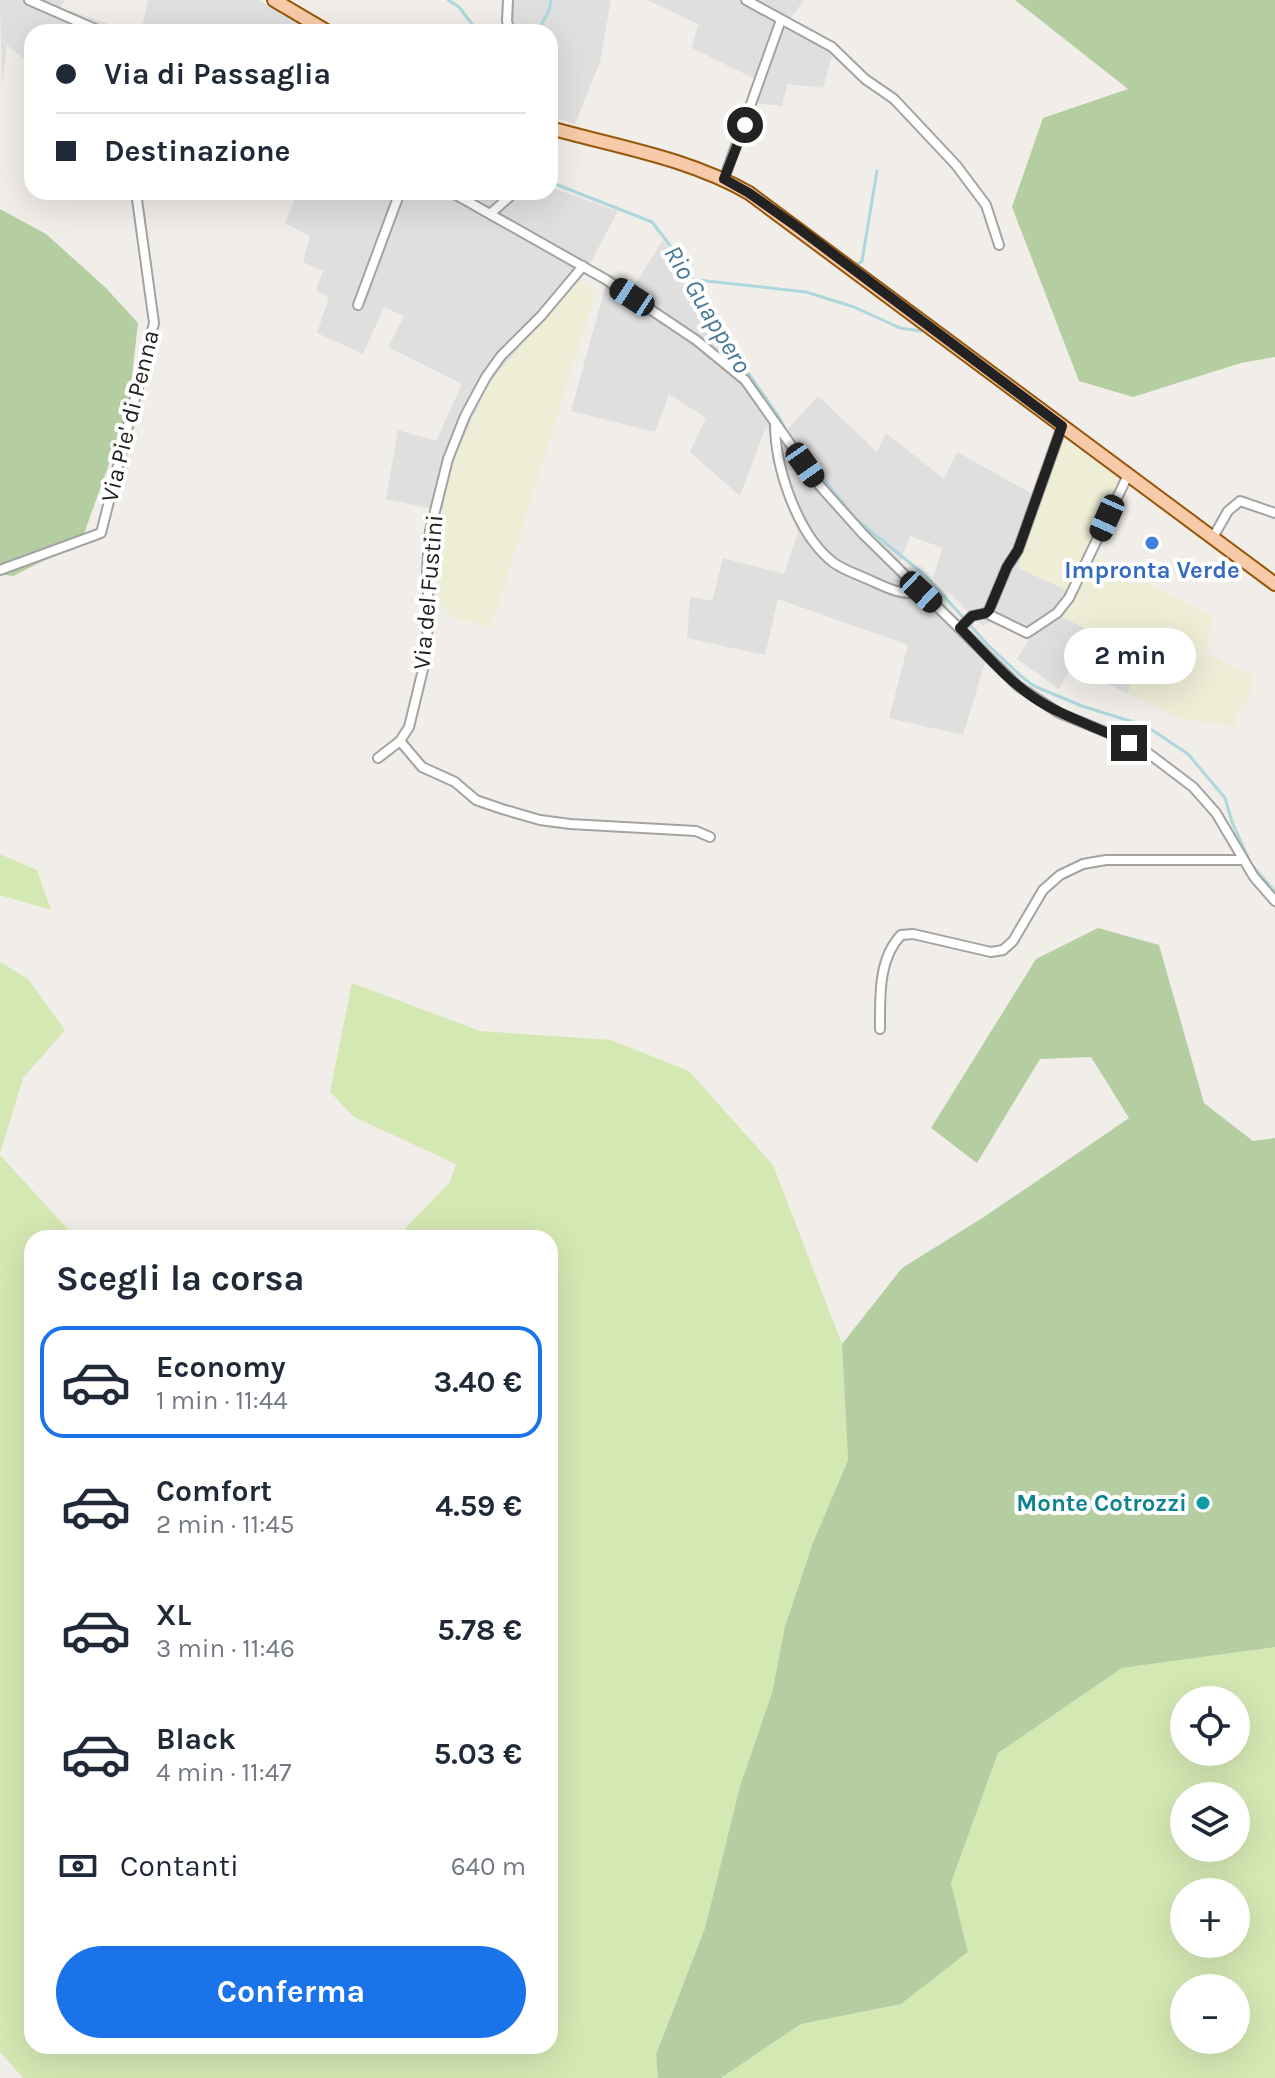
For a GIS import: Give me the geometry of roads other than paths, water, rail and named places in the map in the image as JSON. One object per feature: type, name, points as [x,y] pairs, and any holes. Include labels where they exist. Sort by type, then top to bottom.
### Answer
[{"type":"main road","points":[[274,0],[314,24]]},
{"type":"main road","points":[[558,130],[679,162],[724,179],[749,193],[1275,584]]},
{"type":"street","points":[[29,0],[84,24]]},
{"type":"street","points":[[508,0],[508,24]]},
{"type":"street","points":[[746,0],[832,47],[865,79],[894,99],[956,165],[986,205],[999,245]]},
{"type":"street","points":[[724,179],[781,20]]},
{"type":"street","name":"Via Pie' di Penna","points":[[0,570],[101,533],[154,323],[137,200]]},
{"type":"street","points":[[358,305],[397,200]]},
{"type":"street","points":[[466,200],[583,266],[696,340],[745,380],[820,486],[921,592],[961,626],[1018,686],[1034,698],[1059,713],[1148,753],[1193,787],[1216,813],[1243,860],[1275,901]]},
{"type":"street","points":[[491,213],[506,200]]},
{"type":"street","name":"Via del Fustini","points":[[400,741],[409,727],[425,661],[430,531],[448,459],[465,416],[486,377],[516,338],[541,316],[583,266]]},
{"type":"street","points":[[775,423],[780,464],[800,521],[834,563],[907,594],[921,592]]},
{"type":"street","points":[[986,613],[1018,550],[1062,426]]},
{"type":"street","points":[[961,626],[972,616],[986,613],[1027,633],[1057,613],[1069,598],[1128,475]]},
{"type":"street","points":[[1212,539],[1228,511],[1240,501],[1275,513]]},
{"type":"street","points":[[378,758],[400,741],[422,767],[455,782],[476,800],[540,820],[696,831],[710,837]]},
{"type":"street","points":[[880,1029],[880,994],[889,948],[901,935],[913,934],[991,952],[1003,950],[1013,941],[1043,890],[1060,875],[1083,864],[1106,860],[1243,860]]},
{"type":"waterway","name":"Rio Guappero","points":[[448,0],[459,7],[472,24]]},
{"type":"waterway","points":[[542,24],[551,0]]},
{"type":"waterway","points":[[858,264],[862,261],[877,171]]},
{"type":"waterway","name":"Rio Guappero","points":[[558,185],[652,222],[679,257],[718,337],[744,367],[787,432]]},
{"type":"waterway","points":[[689,279],[806,292],[854,307],[900,328],[921,331]]},
{"type":"waterway","name":"Rio Guappero","points":[[791,439],[857,520],[925,575],[987,644],[1022,677],[1034,686],[1082,706],[1146,726],[1188,754],[1225,798],[1251,864],[1275,892]]},
{"type":"place","name":"Impronta Verde","points":[[1152,543]]},
{"type":"place","name":"Monte Cotrozzi","points":[[1203,1503]]}]
